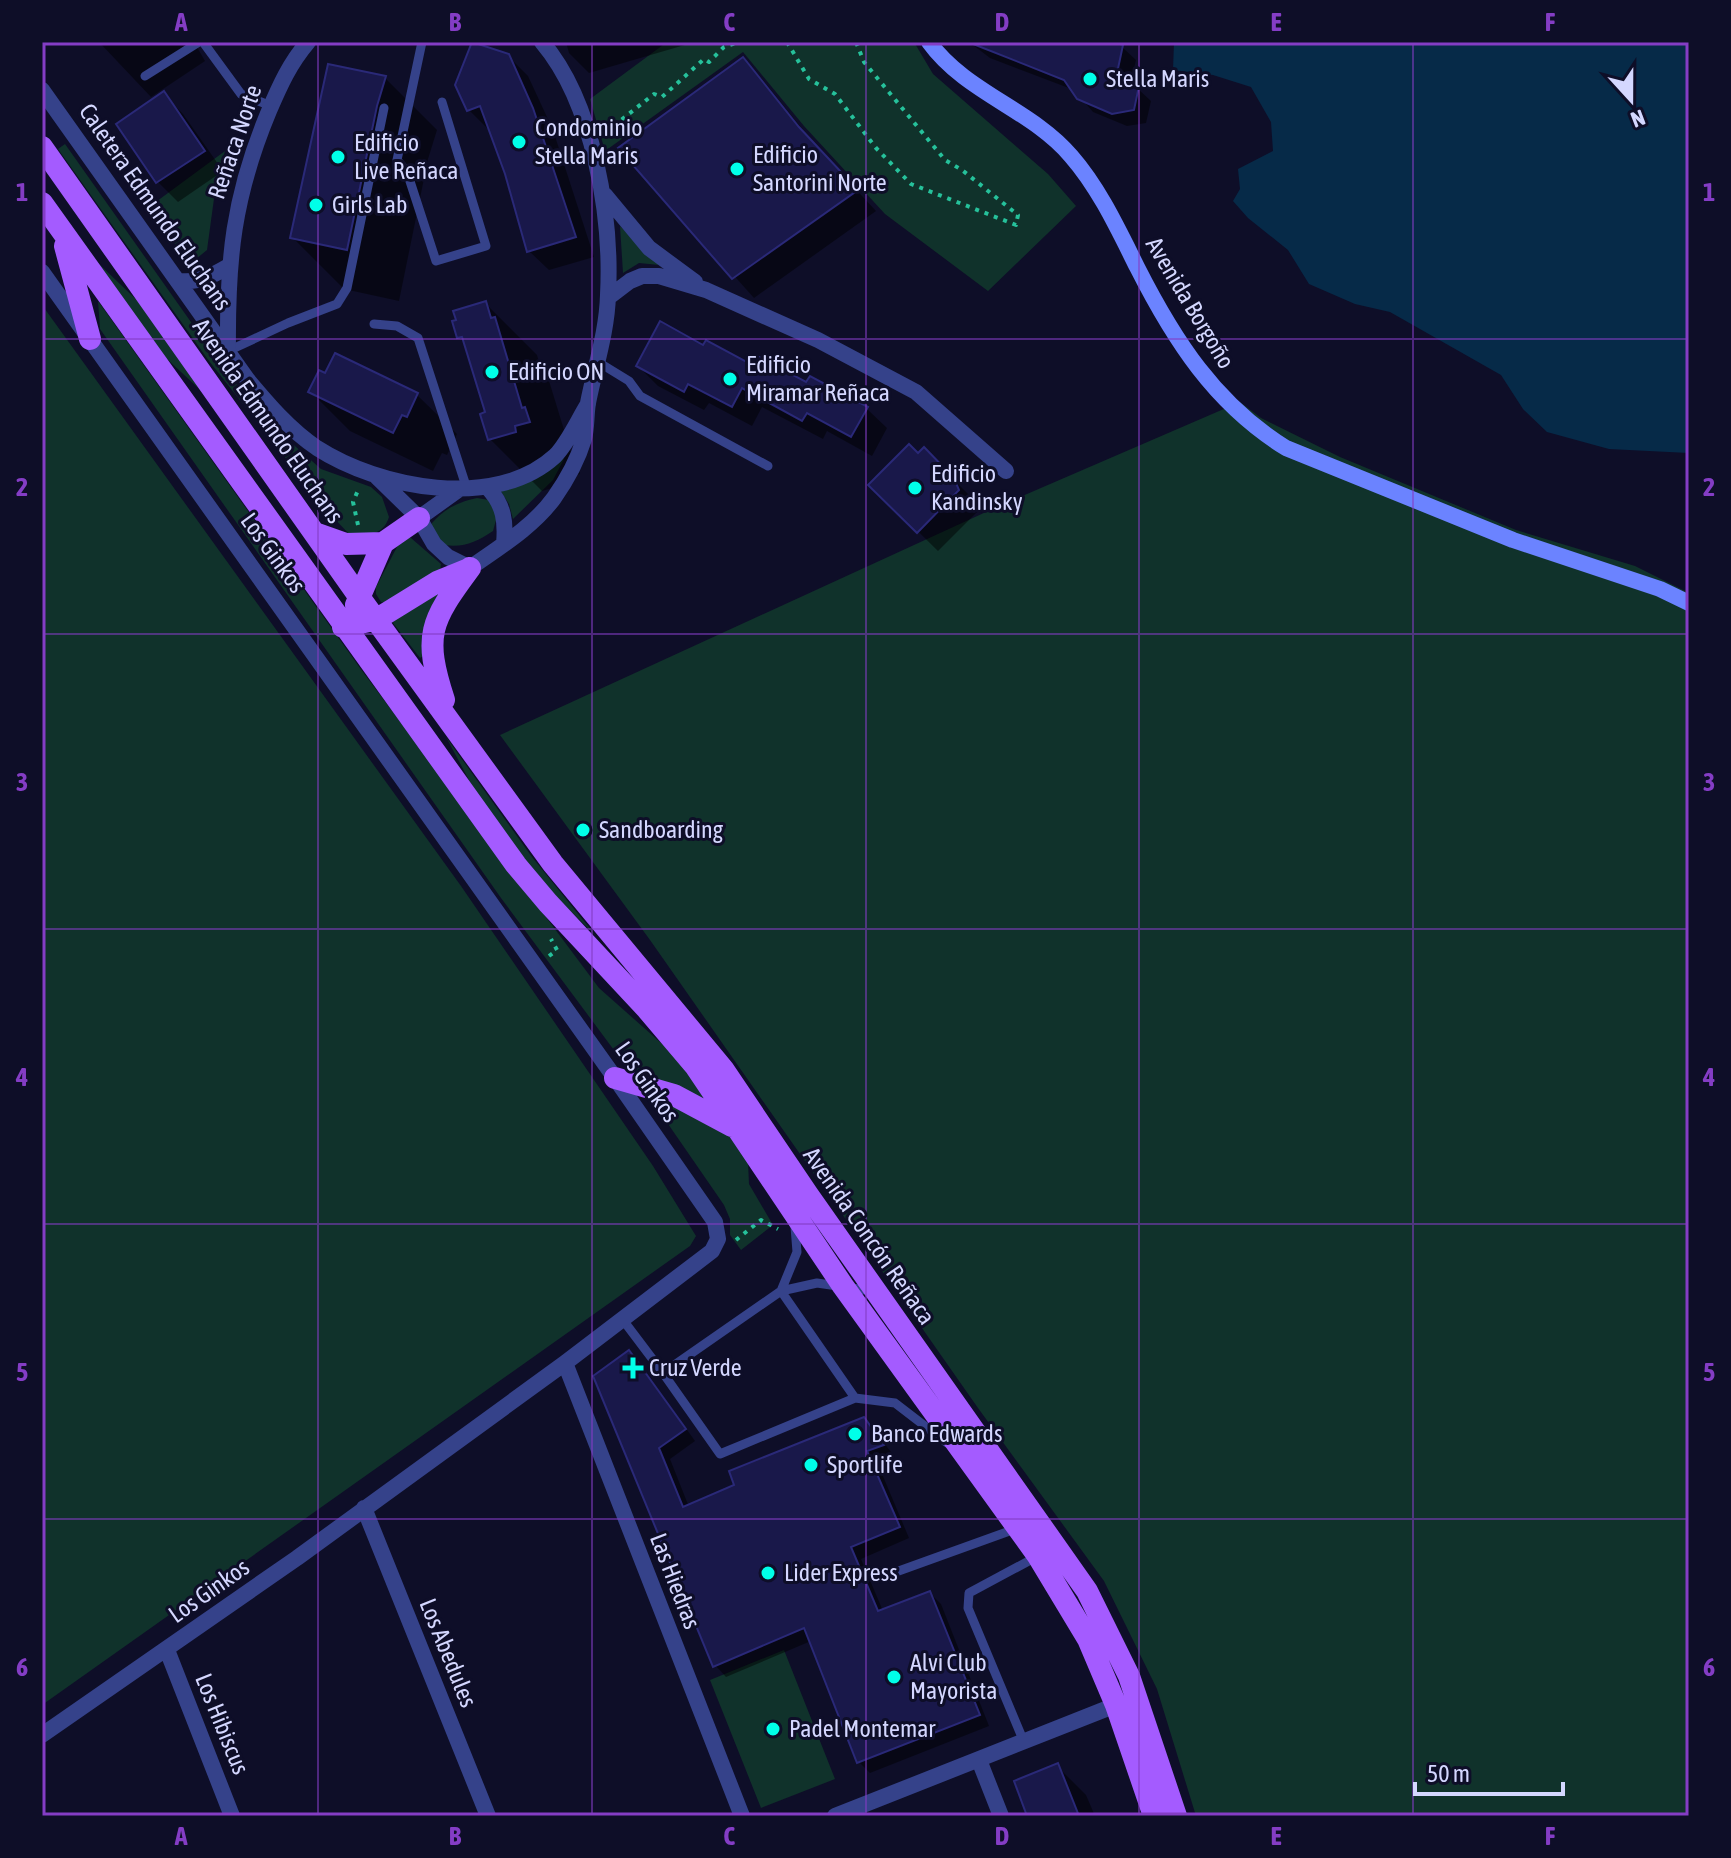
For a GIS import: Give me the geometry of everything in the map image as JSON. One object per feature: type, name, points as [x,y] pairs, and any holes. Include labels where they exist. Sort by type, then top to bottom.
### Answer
[{"type":"main road","name":"Avenida Borgoño","points":[[929,42],[957,72],[1034,123],[1074,158],[1115,223],[1179,342],[1214,390],[1255,429],[1286,448],[1443,512],[1527,545],[1660,589],[1689,603]]},
{"type":"main road","name":"Avenida Edmundo Eluchans","points":[[42,147],[452,724]]},
{"type":"main road","points":[[42,203],[343,627]]},
{"type":"main road","points":[[58,226],[78,286],[90,339]]},
{"type":"main road","points":[[343,627],[360,598],[383,543],[419,518]]},
{"type":"main road","points":[[315,533],[346,544],[383,543]]},
{"type":"main road","points":[[343,627],[377,619],[437,582],[470,568]]},
{"type":"main road","points":[[452,724],[435,672],[432,646],[435,622],[441,609],[470,568]]},
{"type":"main road","name":"Avenida Concón Reñaca","points":[[343,627],[516,865],[696,1067],[843,1286],[1019,1528],[1071,1607],[1088,1639],[1116,1705],[1154,1816]]},
{"type":"main road","name":"Avenida Concón Reñaca","points":[[452,724],[553,864],[723,1069],[1087,1591],[1129,1676],[1176,1816]]},
{"type":"main road","points":[[615,1078],[674,1095],[741,1131]]},
{"type":"street","name":"Reñaca Norte","points":[[228,351],[229,266],[236,215],[252,151],[287,69],[308,42]]},
{"type":"street","points":[[228,351],[281,419],[318,448],[377,477],[419,518],[434,544],[448,557],[470,568],[535,519],[554,499],[575,462],[584,438],[609,297],[605,195],[575,95],[556,59],[542,42]]},
{"type":"street","name":"Caletera Edmundo Eluchans","points":[[42,90],[228,351]]},
{"type":"street","points":[[605,195],[649,248],[706,290]]},
{"type":"street","points":[[179,281],[193,282],[213,276],[229,266]]},
{"type":"street","name":"Los Ginkos","points":[[42,272],[615,1078],[718,1230],[718,1239],[712,1251],[623,1320],[167,1650],[42,1735]]},
{"type":"street","points":[[609,297],[642,276],[659,276],[706,290],[818,340],[916,392],[1006,471]]},
{"type":"street","points":[[377,477],[462,489],[488,488],[510,482],[537,469],[557,454],[588,404]]},
{"type":"street","points":[[488,488],[503,511],[504,544]]},
{"type":"street","points":[[419,518],[462,489]]},
{"type":"street","name":"Las Hiedras","points":[[565,1363],[742,1816]]},
{"type":"street","name":"Los Abedules","points":[[364,1508],[488,1816]]},
{"type":"street","name":"Los Hibiscus","points":[[167,1650],[232,1816]]},
{"type":"street","points":[[835,1816],[1116,1705]]},
{"type":"street","points":[[979,1760],[1001,1816]]},
{"type":"lane","points":[[145,76],[201,42],[241,94],[271,106]]},
{"type":"lane","points":[[422,42],[397,160],[407,172],[436,261],[486,246],[442,102]]},
{"type":"lane","points":[[228,351],[337,304],[347,288],[384,108]]},
{"type":"lane","points":[[374,324],[397,326],[418,338],[462,489]]},
{"type":"lane","points":[[598,362],[629,381],[640,396],[768,466]]},
{"type":"lane","points":[[781,1291],[797,1252],[796,1229],[789,1208]]},
{"type":"lane","points":[[663,1373],[781,1291],[817,1283],[876,1292]]},
{"type":"lane","points":[[781,1291],[855,1398]]},
{"type":"lane","points":[[623,1320],[720,1454],[855,1398],[895,1403],[965,1455]]},
{"type":"lane","points":[[882,1577],[1019,1528]]},
{"type":"lane","points":[[1024,1742],[968,1608],[969,1593],[1038,1556]]},
{"type":"path","points":[[623,119],[654,94],[662,97],[704,59],[709,62],[724,47],[739,42]]},
{"type":"path","points":[[787,42],[809,79],[835,94],[876,148],[911,184],[1016,225],[1018,215],[945,160],[864,62],[856,42]]},
{"type":"green space","points":[[667,42],[914,42],[933,74],[1048,174],[1076,206],[988,291],[885,214],[804,126],[743,52],[605,151],[590,99]]},
{"type":"green space","points":[[65,144],[215,356],[262,417],[321,469],[371,487],[382,497],[389,517],[383,528],[374,533],[351,536],[329,513],[209,361],[58,149]]},
{"type":"green space","points":[[225,151],[216,184],[207,250],[196,259],[186,260],[149,207]]},
{"type":"green space","points":[[620,226],[659,265],[639,263],[623,273]]},
{"type":"green space","points":[[97,262],[143,306],[211,400],[166,358]]},
{"type":"green space","points":[[98,301],[360,668],[599,988],[678,1058],[706,1099],[628,1069],[501,898],[100,329]]},
{"type":"green space","points":[[42,305],[461,886],[653,1166],[696,1236],[690,1246],[42,1705]]},
{"type":"green space","points":[[1240,402],[1261,418],[1340,457],[1516,530],[1635,566],[1689,593],[1689,1816],[1196,1816],[1157,1689],[1104,1581],[978,1408],[650,940],[500,735],[999,506]]},
{"type":"green space","points":[[562,456],[564,459],[553,480],[513,519],[509,504],[500,490]]},
{"type":"green space","points":[[477,498],[489,500],[498,513],[493,531],[470,543],[444,545],[432,532],[432,523],[453,506]]},
{"type":"green space","points":[[405,537],[411,538],[441,564],[440,572],[390,603],[381,602],[376,587]]},
{"type":"green space","points":[[444,585],[427,619],[422,637],[423,656],[420,658],[393,623],[395,617]]},
{"type":"green space","points":[[446,737],[532,857],[596,936],[535,876],[477,795]]},
{"type":"green space","points":[[646,1092],[723,1126],[748,1162],[749,1184],[773,1225],[741,1250],[730,1235],[730,1219],[724,1205]]},
{"type":"green space","name":"Padel Montemar","points":[[784,1650],[835,1779],[761,1808],[710,1680]]},
{"type":"water","points":[[1174,42],[1689,42],[1689,453],[1609,449],[1547,432],[1523,409],[1501,375],[1390,312],[1355,304],[1309,284],[1288,250],[1248,218],[1233,201],[1240,189],[1238,169],[1273,151],[1271,122],[1251,87],[1213,75],[1173,70]]},
{"type":"building","name":"Condominio Stella Maris","points":[[472,42],[509,54],[533,108],[576,237],[527,252],[505,174],[480,106],[467,111],[455,85]]},
{"type":"building","name":"Stella Maris","points":[[968,42],[1114,42],[1123,45],[1116,78],[1139,86],[1134,110],[1112,114],[1077,99],[1064,80]]},
{"type":"building","name":"Edificio Santorini Norte","points":[[743,57],[799,127],[858,190],[732,279],[618,148]]},
{"type":"building","name":"Edificio Live Reñaca","points":[[328,64],[386,76],[347,250],[290,238]]},
{"type":"building","points":[[164,91],[205,151],[156,183],[116,124]]},
{"type":"building","name":"Edificio ON","points":[[486,301],[491,318],[495,317],[522,408],[525,407],[530,422],[515,426],[516,432],[488,440],[480,414],[485,412],[462,337],[457,338],[452,321],[456,320],[453,311]]},
{"type":"building","name":"Edificio Miramar Reñaca","points":[[660,321],[703,345],[706,340],[754,366],[759,357],[806,382],[810,376],[868,407],[851,437],[807,413],[802,421],[742,388],[732,407],[688,384],[684,392],[636,366]]},
{"type":"building","points":[[335,353],[418,393],[407,417],[402,415],[393,433],[308,392],[319,370],[325,373]]},
{"type":"building","name":"Edificio Kandinsky","points":[[909,444],[918,453],[924,447],[954,478],[959,490],[917,533],[868,485]]},
{"type":"building","points":[[629,1350],[686,1429],[659,1448],[683,1507],[734,1485],[729,1471],[864,1417],[884,1445],[867,1451],[900,1527],[851,1547],[878,1611],[930,1591],[980,1715],[857,1763],[804,1628],[713,1667],[593,1376]]},
{"type":"building","points":[[1058,1763],[1079,1816],[1027,1816],[1014,1781]]},
{"type":"place","name":"Stella Maris","points":[[1090,79]]},
{"type":"place","name":"Condominio Stella Maris","points":[[519,142]]},
{"type":"place","name":"Edificio Live Reñaca","points":[[338,157]]},
{"type":"place","name":"Edificio Santorini Norte","points":[[737,169]]},
{"type":"place","name":"Girls Lab","points":[[316,205]]},
{"type":"place","name":"Edificio ON","points":[[492,372]]},
{"type":"place","name":"Edificio Miramar Reñaca","points":[[730,379]]},
{"type":"place","name":"Edificio Kandinsky","points":[[915,488]]},
{"type":"place","name":"Sandboarding","points":[[583,830]]},
{"type":"place","name":"Cruz Verde","points":[[633,1368]]},
{"type":"place","name":"Banco Edwards","points":[[855,1434]]},
{"type":"place","name":"Sportlife","points":[[811,1465]]},
{"type":"place","name":"Lider Express","points":[[768,1573]]},
{"type":"place","name":"Alvi Club Mayorista","points":[[894,1677]]},
{"type":"place","name":"Padel Montemar","points":[[773,1729]]}]
